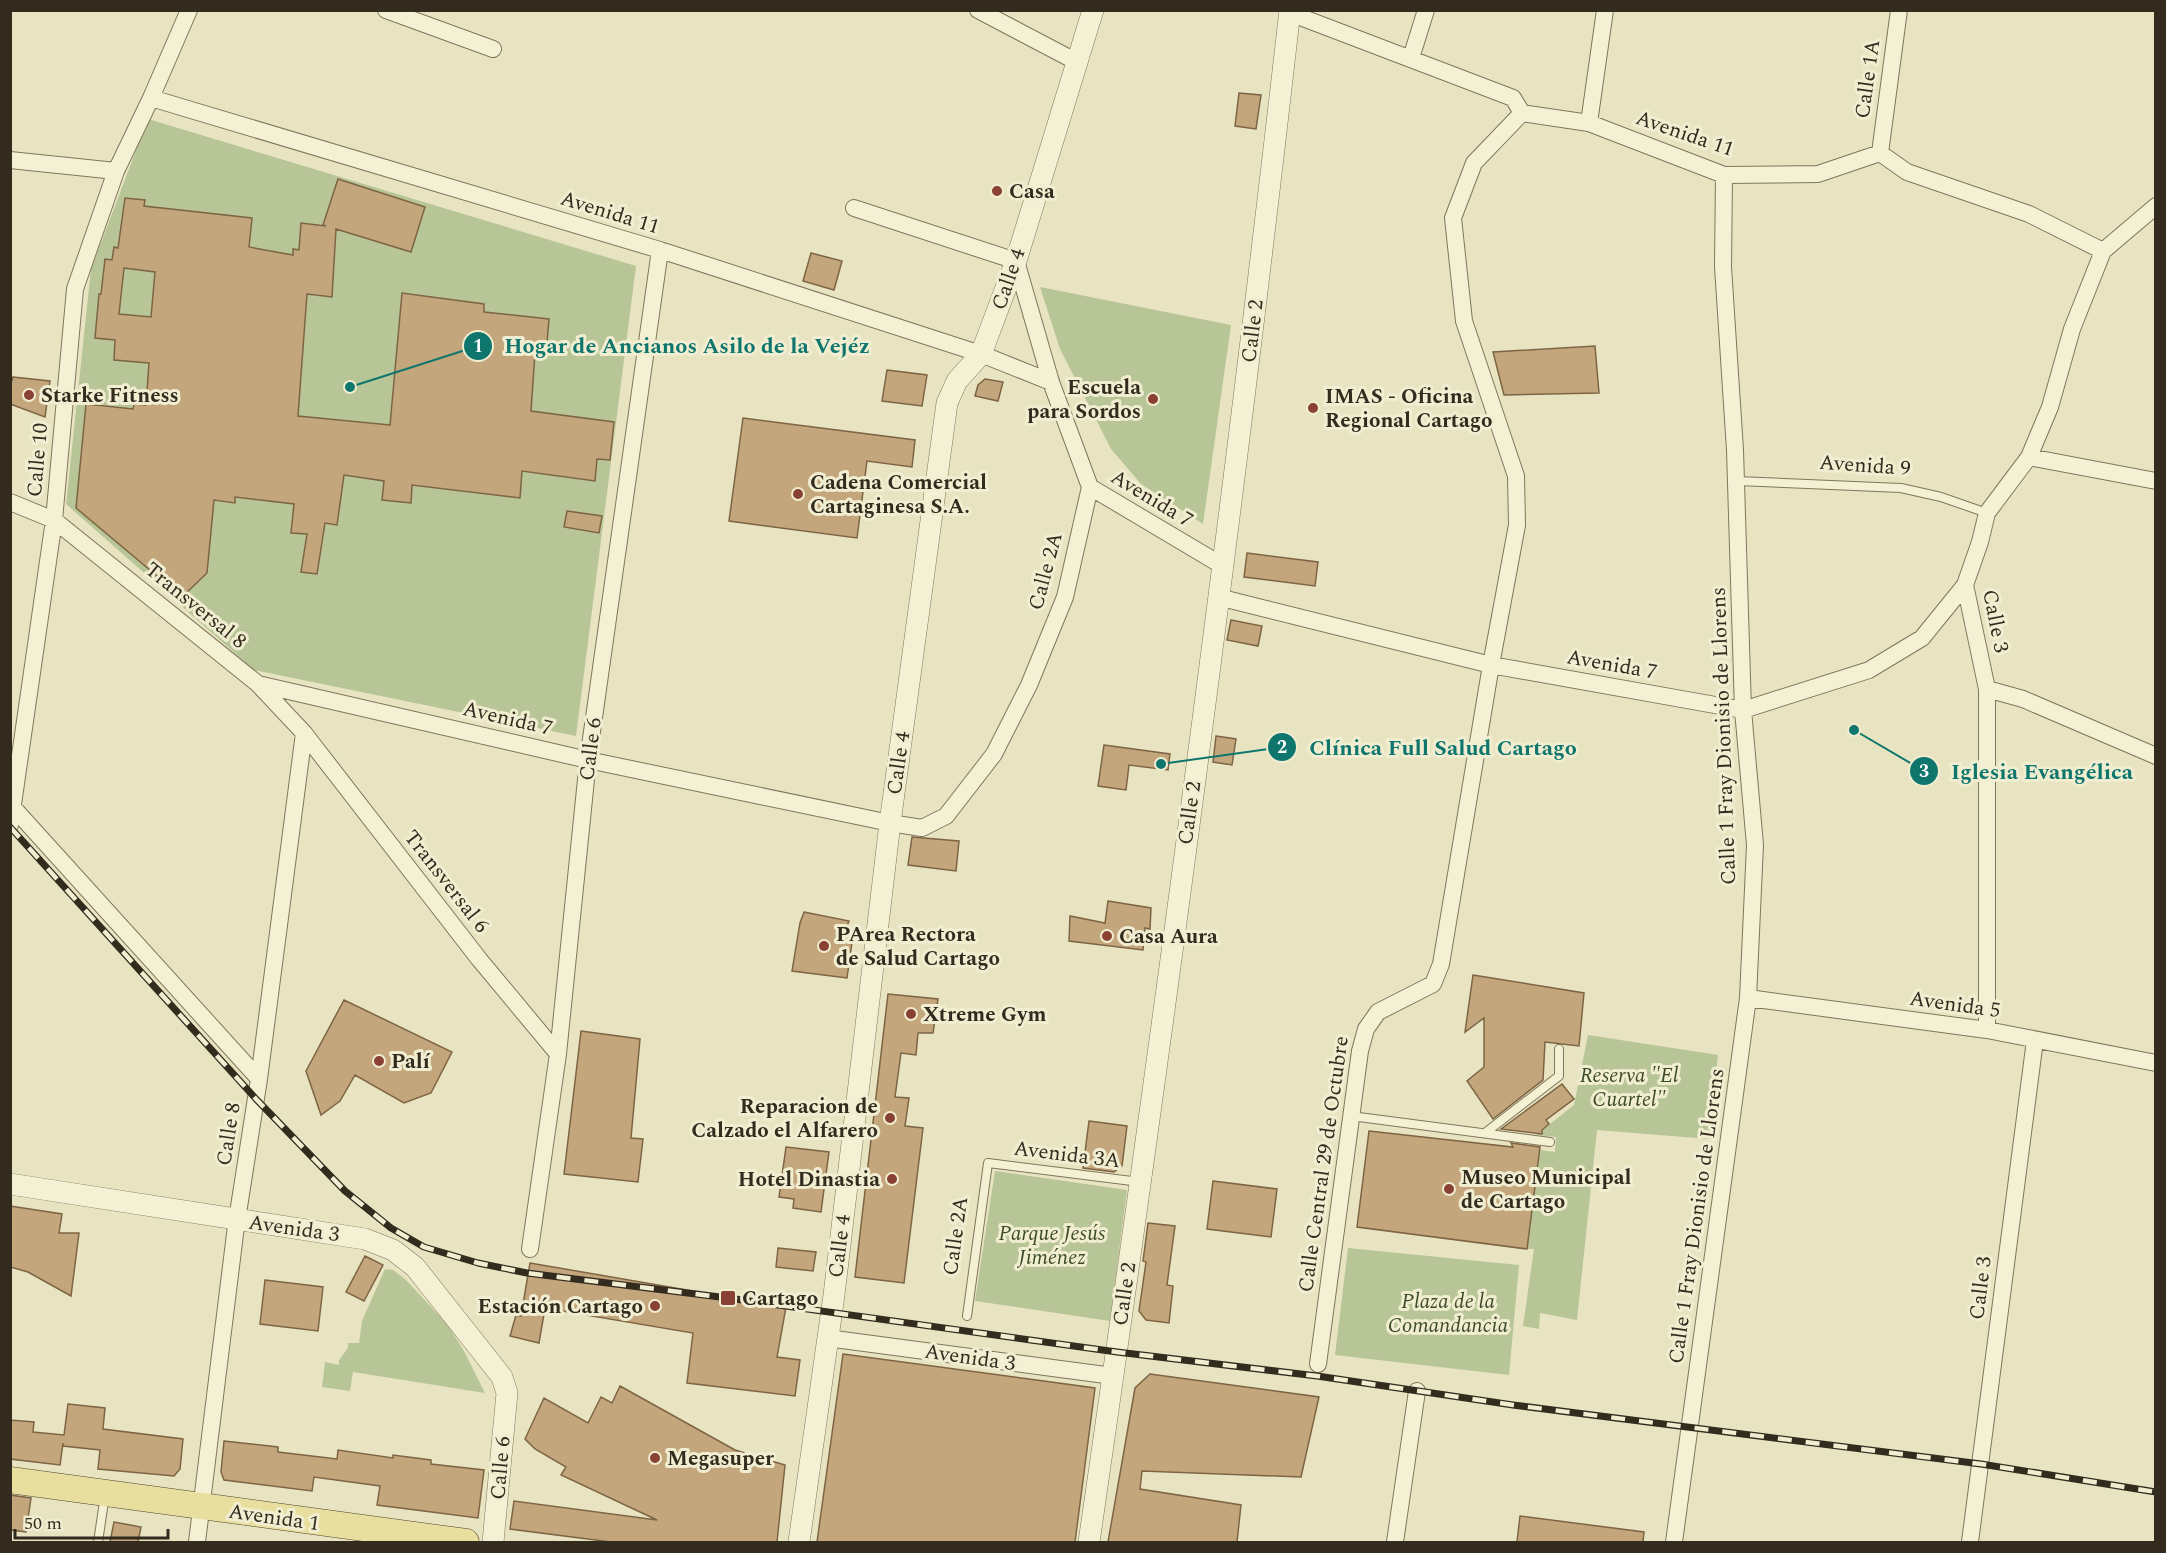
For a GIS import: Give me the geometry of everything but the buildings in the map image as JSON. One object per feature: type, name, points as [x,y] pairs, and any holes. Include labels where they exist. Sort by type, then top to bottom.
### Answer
[{"type":"main road","name":"Avenida 1","points":[[10,1480],[466,1542]]},
{"type":"street","name":"Calle 10","points":[[10,825],[54,520],[75,289],[116,171],[189,10]]},
{"type":"street","points":[[386,10],[493,49]]},
{"type":"street","points":[[978,10],[1077,62]]},
{"type":"street","name":"Calle 4","points":[[799,1542],[946,403],[957,381],[981,354],[1016,261],[1093,10]]},
{"type":"street","points":[[1411,58],[1426,10]]},
{"type":"street","points":[[1589,123],[1605,10]]},
{"type":"street","name":"Calle 1A","points":[[1880,153],[1899,10]]},
{"type":"street","points":[[1290,12],[1513,98],[1522,113]]},
{"type":"street","name":"Calle 2","points":[[1089,1542],[1223,566],[1290,12]]},
{"type":"street","name":"Avenida 11","points":[[151,98],[660,250],[981,354],[1052,382]]},
{"type":"street","name":"Avenida 11","points":[[1522,113],[1589,123],[1724,175],[1818,174],[1880,153]]},
{"type":"street","name":"Calle Central 29 de Octubre","points":[[1318,1364],[1360,1051],[1366,1029],[1378,1012],[1433,984],[1441,964],[1517,525],[1516,476],[1464,321],[1453,218],[1474,163],[1522,113]]},
{"type":"street","points":[[1880,153],[1907,172],[2029,214],[2103,251],[2156,206]]},
{"type":"street","points":[[10,160],[116,171]]},
{"type":"street","name":"Calle 1 Fray Dionisio de Llorens","points":[[1674,1542],[1748,998],[1755,845],[1743,710],[1737,481],[1723,267],[1724,175]]},
{"type":"street","points":[[854,208],[1016,261],[1052,382],[1090,487]]},
{"type":"street","name":"Calle 6","points":[[530,1249],[558,1054],[588,760],[660,250]]},
{"type":"street","name":"Calle 3","points":[[1987,1030],[1986,689],[1965,585],[1987,513],[2029,457],[2049,407],[2072,329],[2103,251]]},
{"type":"street","points":[[2029,457],[2156,481]]},
{"type":"street","name":"Avenida 7","points":[[1090,487],[1223,566]]},
{"type":"street","name":"Calle 2A","points":[[890,823],[922,828],[946,816],[994,754],[1029,685],[1065,597],[1090,487]]},
{"type":"street","name":"Transversal 8","points":[[10,502],[54,520],[258,684],[304,733]]},
{"type":"street","name":"Avenida 7","points":[[1218,597],[1491,665],[1743,710],[1869,670],[1922,638],[1965,585]]},
{"type":"street","name":"Avenida 7","points":[[258,684],[588,760],[890,823]]},
{"type":"street","points":[[1986,689],[2023,699],[2156,756]]},
{"type":"street","name":"Transversal 6","points":[[304,733],[479,959],[558,1054]]},
{"type":"street","name":"Calle 8","points":[[197,1542],[237,1220],[259,1079],[304,733]]},
{"type":"street","points":[[12,806],[259,1079]]},
{"type":"street","name":"Avenida 5","points":[[1748,998],[1987,1030],[2156,1063]]},
{"type":"street","name":"Calle 3","points":[[1970,1542],[2035,1040]]},
{"type":"street","name":"Avenida 3","points":[[10,1184],[365,1239],[393,1250],[415,1267],[501,1377],[507,1393]]},
{"type":"street","name":"Avenida 3","points":[[827,1338],[1113,1376]]},
{"type":"street","points":[[1395,1542],[1417,1391]]},
{"type":"street","name":"Calle 6","points":[[493,1542],[507,1393]]},
{"type":"lane","name":"Avenida 9","points":[[1737,481],[1901,488],[1941,497],[1987,513]]},
{"type":"lane","points":[[1485,1133],[1558,1076],[1558,1049]]},
{"type":"lane","points":[[1351,1116],[1550,1142]]},
{"type":"lane","name":"Avenida 3A","points":[[988,1162],[1140,1182]]},
{"type":"lane","name":"Calle 2A","points":[[967,1316],[988,1162]]},
{"type":"lane","points":[[98,1542],[105,1493]]},
{"type":"green space","points":[[148,119],[636,266],[576,736],[254,670],[66,504],[91,269]]},
{"type":"green space","name":"Escuela para Sordos","points":[[1040,287],[1231,325],[1203,524],[1141,484],[1111,449],[1060,349]]},
{"type":"green space","name":"Reserva \"El Cuartel\"","points":[[1588,1035],[1718,1055],[1709,1139],[1597,1130],[1577,1320],[1540,1313],[1539,1329],[1523,1326],[1534,1249],[1527,1249],[1540,1150],[1555,1152],[1556,1137],[1536,1135],[1574,1105]]},
{"type":"green space","name":"Parque Jesús Jiménez","points":[[995,1171],[1127,1190],[1110,1321],[975,1301]]},
{"type":"green space","name":"Plaza de la Comandancia","points":[[1348,1248],[1519,1265],[1509,1375],[1335,1355]]},
{"type":"green space","points":[[385,1269],[393,1270],[406,1280],[447,1324],[464,1351],[485,1393],[353,1372],[350,1391],[322,1387],[325,1362],[339,1365],[339,1360],[348,1348],[348,1343],[359,1343],[362,1321]]},
{"type":"railway","points":[[10,827],[256,1099],[345,1191],[391,1228],[424,1247],[478,1263],[527,1273],[728,1298],[1117,1352],[1317,1376],[1513,1405],[1981,1464],[2156,1492]]},
{"type":"place","name":"Casa","points":[[997,191]]},
{"type":"place","name":"Hogar de Ancianos Asilo de la Vejéz","points":[[350,387]]},
{"type":"place","name":"Starke Fitness","points":[[29,395]]},
{"type":"place","name":"Escuela para Sordos","points":[[1153,399]]},
{"type":"place","name":"IMAS - Oficina Regional Cartago","points":[[1313,408]]},
{"type":"place","name":"Cadena Comercial Cartaginesa S.A.","points":[[798,494]]},
{"type":"place","name":"Iglesia Evangélica","points":[[1854,730]]},
{"type":"place","name":"Clínica Full Salud Cartago","points":[[1161,764]]},
{"type":"place","name":"Casa Aura","points":[[1107,936]]},
{"type":"place","name":"PArea Rectora de Salud Cartago","points":[[824,946]]},
{"type":"place","name":"Xtreme Gym","points":[[911,1014]]},
{"type":"place","name":"Palí","points":[[379,1061]]},
{"type":"place","name":"Reparacion de Calzado el Alfarero","points":[[890,1118]]},
{"type":"place","name":"Hotel Dinastia","points":[[892,1179]]},
{"type":"place","name":"Museo Municipal de Cartago","points":[[1449,1189]]},
{"type":"place","name":"Cartago","points":[[728,1298]]},
{"type":"place","name":"Estación Cartago","points":[[655,1306]]},
{"type":"place","name":"Megasuper","points":[[655,1458]]}]
